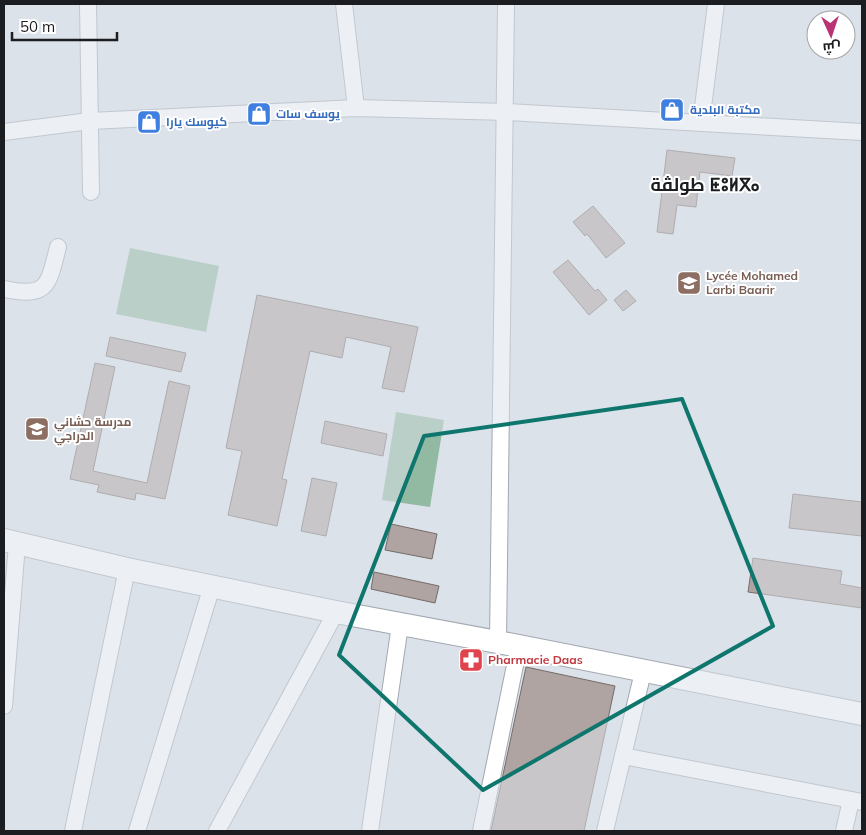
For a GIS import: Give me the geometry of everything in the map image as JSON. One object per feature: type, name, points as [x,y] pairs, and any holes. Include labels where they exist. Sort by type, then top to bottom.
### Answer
[{"type":"street","points":[[88,4],[91,192]]},
{"type":"street","points":[[344,4],[356,108]]},
{"type":"street","points":[[481,831],[508,644],[506,4]]},
{"type":"street","points":[[701,124],[716,4]]},
{"type":"street","points":[[4,132],[90,121],[356,108],[506,112],[862,132]]},
{"type":"street","points":[[4,289],[26,294],[39,290],[49,281],[58,247]]},
{"type":"street","points":[[4,706],[10,542],[127,569],[400,625],[508,644],[862,714]]},
{"type":"street","points":[[73,831],[127,569]]},
{"type":"street","points":[[137,831],[212,586]]},
{"type":"street","points":[[217,831],[336,612]]},
{"type":"street","points":[[370,831],[400,625]]},
{"type":"street","points":[[605,831],[643,672]]},
{"type":"street","points":[[623,756],[857,801],[844,831]]},
{"type":"highlighted area","points":[[682,399],[773,626],[483,790],[339,655],[424,436]]},
{"type":"green space","points":[[130,248],[219,266],[206,332],[116,314]]},
{"type":"green space","points":[[396,412],[444,420],[430,507],[382,500]]},
{"type":"building","points":[[667,150],[735,158],[732,176],[700,172],[696,207],[677,205],[673,234],[657,232]]},
{"type":"building","points":[[593,206],[625,243],[606,258],[587,234],[585,236],[573,222]]},
{"type":"building","points":[[568,260],[595,291],[598,289],[607,300],[589,315],[553,272]]},
{"type":"building","points":[[626,290],[636,301],[623,311],[614,300]]},
{"type":"building","points":[[257,295],[418,327],[404,392],[382,388],[391,347],[346,337],[342,358],[310,351],[282,479],[287,480],[277,526],[228,515],[242,451],[226,448]]},
{"type":"building","points":[[110,337],[186,353],[181,372],[106,356]]},
{"type":"building","points":[[95,363],[115,367],[93,471],[147,483],[169,381],[190,386],[165,499],[136,493],[135,500],[97,492],[99,485],[70,479]]},
{"type":"building","points":[[325,421],[387,434],[383,456],[321,443]]},
{"type":"building","points":[[312,478],[337,483],[326,536],[301,531]]},
{"type":"building","points":[[793,494],[862,502],[862,536],[789,528]]},
{"type":"building","points":[[391,524],[437,534],[432,559],[385,550]]},
{"type":"building","points":[[753,558],[842,571],[840,584],[862,588],[862,608],[748,592]]},
{"type":"building","points":[[374,572],[439,586],[435,603],[371,589]]},
{"type":"building","points":[[526,667],[615,686],[584,831],[491,831]]},
{"type":"place","name":"مكتبة البلدية","points":[[672,110]]},
{"type":"place","name":"يوسف سات","points":[[259,114]]},
{"type":"place","name":"كيوسك يارا","points":[[149,122]]},
{"type":"place","name":"Lycée Mohamed Larbi Baarir","points":[[689,283]]},
{"type":"place","name":"مدرسة حشاني الدراجي","points":[[37,429]]},
{"type":"place","name":"Pharmacie Daas","points":[[471,660]]},
{"type":"district","name":"طولڤة ⵟⵓⵍⴳⴰ","points":[[705,185]]}]
